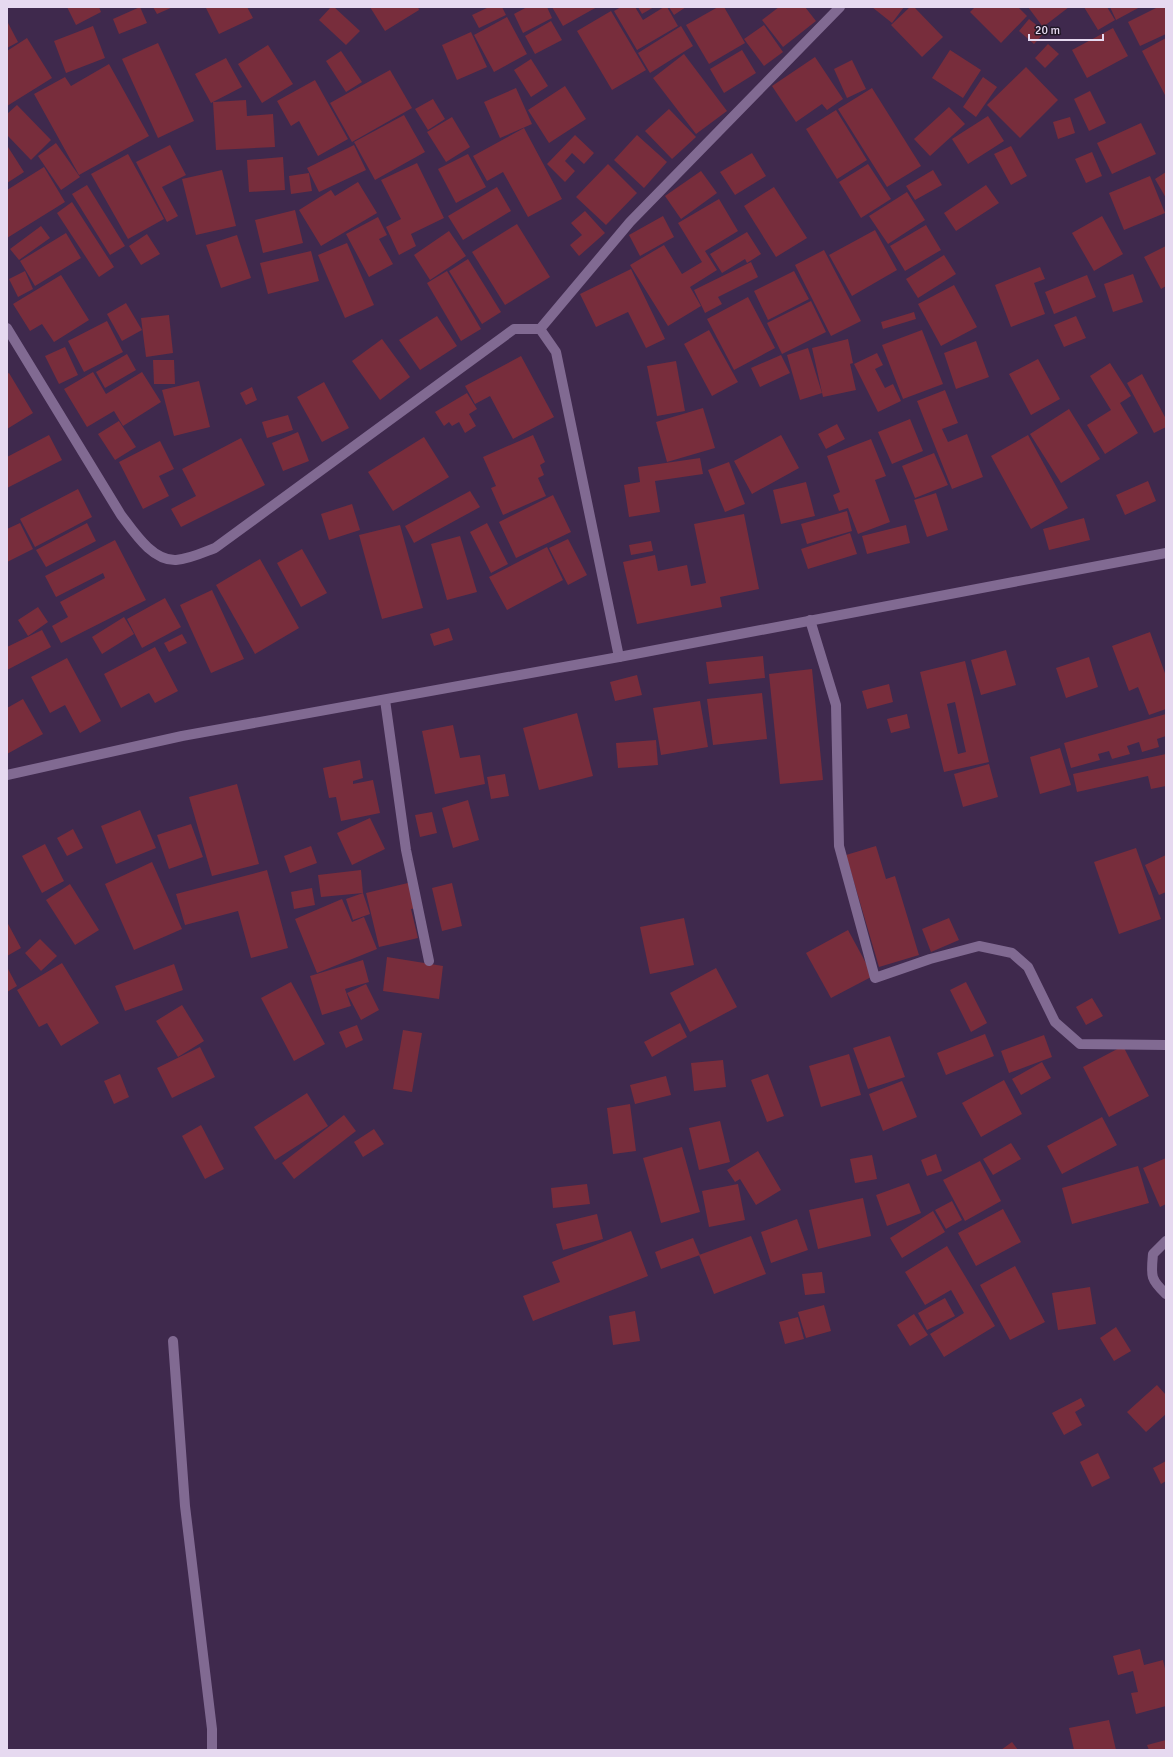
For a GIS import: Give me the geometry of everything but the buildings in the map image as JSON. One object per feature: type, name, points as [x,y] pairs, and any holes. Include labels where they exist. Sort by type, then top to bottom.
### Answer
[{"type":"street","points":[[7,328],[122,515],[139,539],[161,557],[176,560],[194,557],[215,548],[514,329],[540,329],[630,222],[840,7]]},
{"type":"street","points":[[540,329],[556,352],[619,657]]},
{"type":"street","points":[[7,775],[182,736],[619,657],[1166,553]]},
{"type":"street","points":[[810,620],[836,705],[839,846],[875,978],[930,959],[979,946],[1012,953],[1028,966],[1055,1022],[1080,1044],[1166,1045]]},
{"type":"street","points":[[385,700],[406,850],[429,961]]},
{"type":"street","points":[[1166,1241],[1153,1254],[1152,1272],[1153,1279],[1166,1294]]},
{"type":"street","points":[[173,1341],[185,1506],[212,1729],[212,1750]]}]
